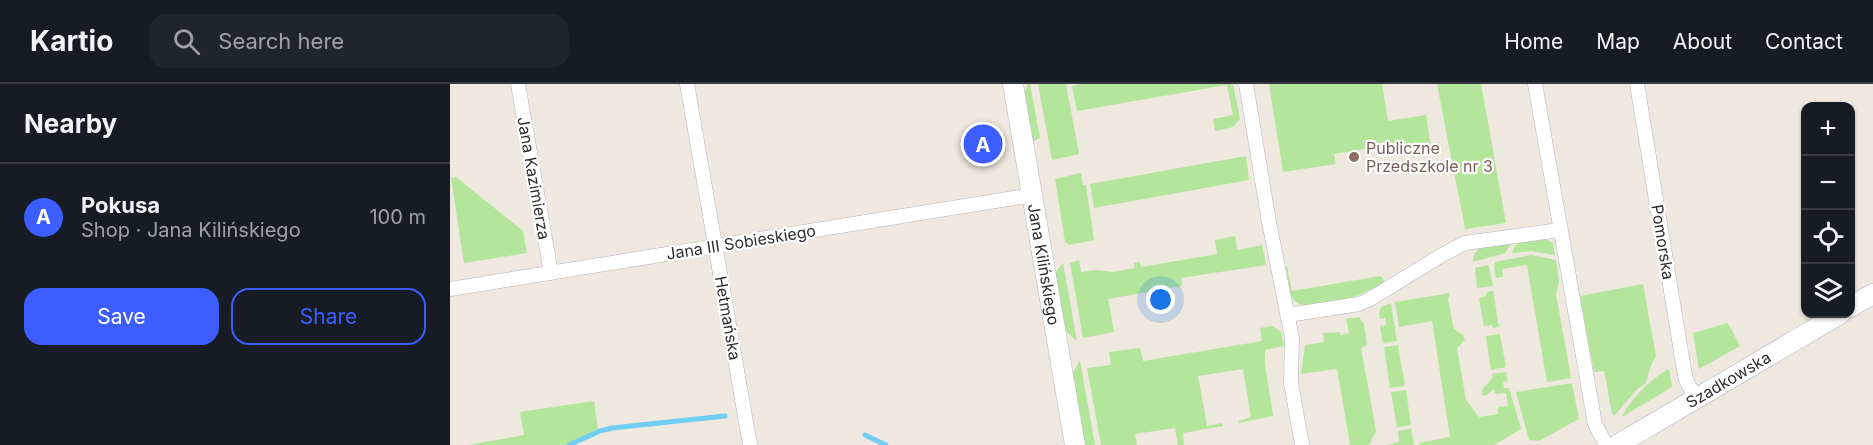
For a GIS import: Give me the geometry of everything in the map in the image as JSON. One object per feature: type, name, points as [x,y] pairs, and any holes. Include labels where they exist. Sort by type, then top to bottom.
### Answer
[{"type":"street","name":"Jana Kazimierza","points":[[518,84],[551,273]]},
{"type":"street","name":"Hetmańska","points":[[687,84],[750,445]]},
{"type":"street","name":"Jana Kilińskiego","points":[[1013,84],[1075,445]]},
{"type":"street","points":[[1246,84],[1269,222],[1292,338],[1291,383],[1302,445]]},
{"type":"street","points":[[1535,84],[1595,424],[1606,445]]},
{"type":"street","name":"Pomorska","points":[[1637,84],[1683,370],[1696,399]]},
{"type":"street","name":"Jana III Sobieskiego","points":[[450,289],[1033,195]]},
{"type":"street","points":[[1288,315],[1359,304],[1465,243],[1560,230]]},
{"type":"street","points":[[1855,305],[1873,294]]},
{"type":"street","name":"Szadkowska","points":[[1617,445],[1833,318]]},
{"type":"green space","points":[[1030,84],[1040,138],[1032,142],[1024,94]]},
{"type":"green space","points":[[1038,84],[1066,84],[1079,154],[1052,160]]},
{"type":"green space","points":[[1081,84],[1233,84],[1240,119],[1233,127],[1215,131],[1213,119],[1233,115],[1227,85],[1077,111],[1072,86]]},
{"type":"green space","points":[[1269,84],[1382,84],[1388,121],[1426,115],[1431,146],[1398,152],[1396,144],[1334,154],[1336,164],[1283,172]]},
{"type":"green space","points":[[1437,84],[1481,84],[1506,223],[1465,229]]},
{"type":"green space","points":[[1246,156],[1249,180],[1094,208],[1090,184]]},
{"type":"green space","points":[[1081,173],[1083,185],[1086,185],[1094,240],[1069,245],[1065,242],[1055,179]]},
{"type":"green space","points":[[456,177],[523,231],[527,253],[464,263],[451,178]]},
{"type":"green space","points":[[1235,236],[1237,250],[1262,245],[1266,265],[1181,278],[1182,286],[1108,299],[1114,332],[1083,338],[1070,263],[1079,260],[1081,272],[1096,270],[1114,272],[1135,268],[1134,263],[1140,262],[1141,267],[1217,254],[1215,240]]},
{"type":"green space","points":[[1545,239],[1553,243],[1555,255],[1530,251],[1513,253],[1512,251],[1519,240]]},
{"type":"green space","points":[[1513,241],[1505,253],[1473,262],[1474,255],[1482,247]]},
{"type":"green space","points":[[1531,255],[1556,260],[1559,282],[1556,294],[1571,378],[1547,382],[1527,265],[1502,269],[1503,277],[1496,278],[1495,262]]},
{"type":"green space","points":[[1063,263],[1077,341],[1066,331],[1055,273]]},
{"type":"green space","points":[[1487,265],[1493,286],[1477,288],[1475,268]]},
{"type":"green space","points":[[1284,267],[1287,267],[1292,291],[1380,276],[1384,283],[1352,298],[1306,306],[1291,297]]},
{"type":"green space","points":[[1643,284],[1656,356],[1646,383],[1637,389],[1614,416],[1604,371],[1594,372],[1580,296]]},
{"type":"green space","points":[[1493,290],[1499,327],[1493,328],[1492,325],[1484,326],[1479,298]]},
{"type":"green space","points":[[1450,293],[1448,299],[1454,329],[1463,335],[1465,340],[1457,348],[1466,400],[1479,417],[1498,414],[1498,407],[1508,406],[1506,393],[1495,394],[1494,389],[1485,396],[1482,395],[1482,390],[1493,377],[1492,374],[1506,372],[1508,381],[1503,382],[1504,388],[1509,388],[1521,429],[1494,445],[1420,445],[1419,443],[1450,437],[1432,321],[1399,327],[1395,302]]},
{"type":"green space","points":[[1391,303],[1397,341],[1383,343],[1380,326],[1386,325],[1385,318],[1380,319],[1379,313],[1381,307]]},
{"type":"green space","points":[[1359,317],[1364,324],[1367,345],[1361,348],[1376,431],[1369,445],[1350,445],[1337,369],[1301,374],[1305,345],[1324,342],[1323,333],[1340,332],[1340,335],[1349,333],[1346,319]]},
{"type":"green space","points":[[1728,323],[1740,346],[1699,369],[1693,333]]},
{"type":"green space","points":[[1272,326],[1281,332],[1284,346],[1265,350],[1273,416],[1239,423],[1251,417],[1243,369],[1198,376],[1207,426],[1222,423],[1223,426],[1183,433],[1184,445],[1178,445],[1175,428],[1135,434],[1137,445],[1101,445],[1087,368],[1111,365],[1109,352],[1140,348],[1143,361],[1262,341],[1260,328]]},
{"type":"green space","points":[[1500,334],[1506,367],[1491,370],[1486,336]]},
{"type":"green space","points":[[1398,345],[1405,386],[1390,388],[1384,347]]},
{"type":"green space","points":[[1080,360],[1095,445],[1085,445],[1073,373]]},
{"type":"green space","points":[[1669,369],[1672,387],[1622,417],[1642,390]]},
{"type":"green space","points":[[1572,383],[1579,419],[1539,441],[1529,440],[1516,392]]},
{"type":"green space","points":[[1406,390],[1411,425],[1397,427],[1391,392]]},
{"type":"green space","points":[[594,401],[598,429],[565,445],[469,445],[524,435],[520,412]]},
{"type":"green space","points":[[1411,429],[1414,445],[1387,445],[1399,442],[1398,431]]},
{"type":"waterway","points":[[569,445],[612,428],[725,416]]},
{"type":"waterway","points":[[865,435],[886,445]]},
{"type":"place","name":"Pokusa","points":[[983,144]]},
{"type":"place","name":"Publiczne Przedszkole nr 3","points":[[1354,157]]}]
